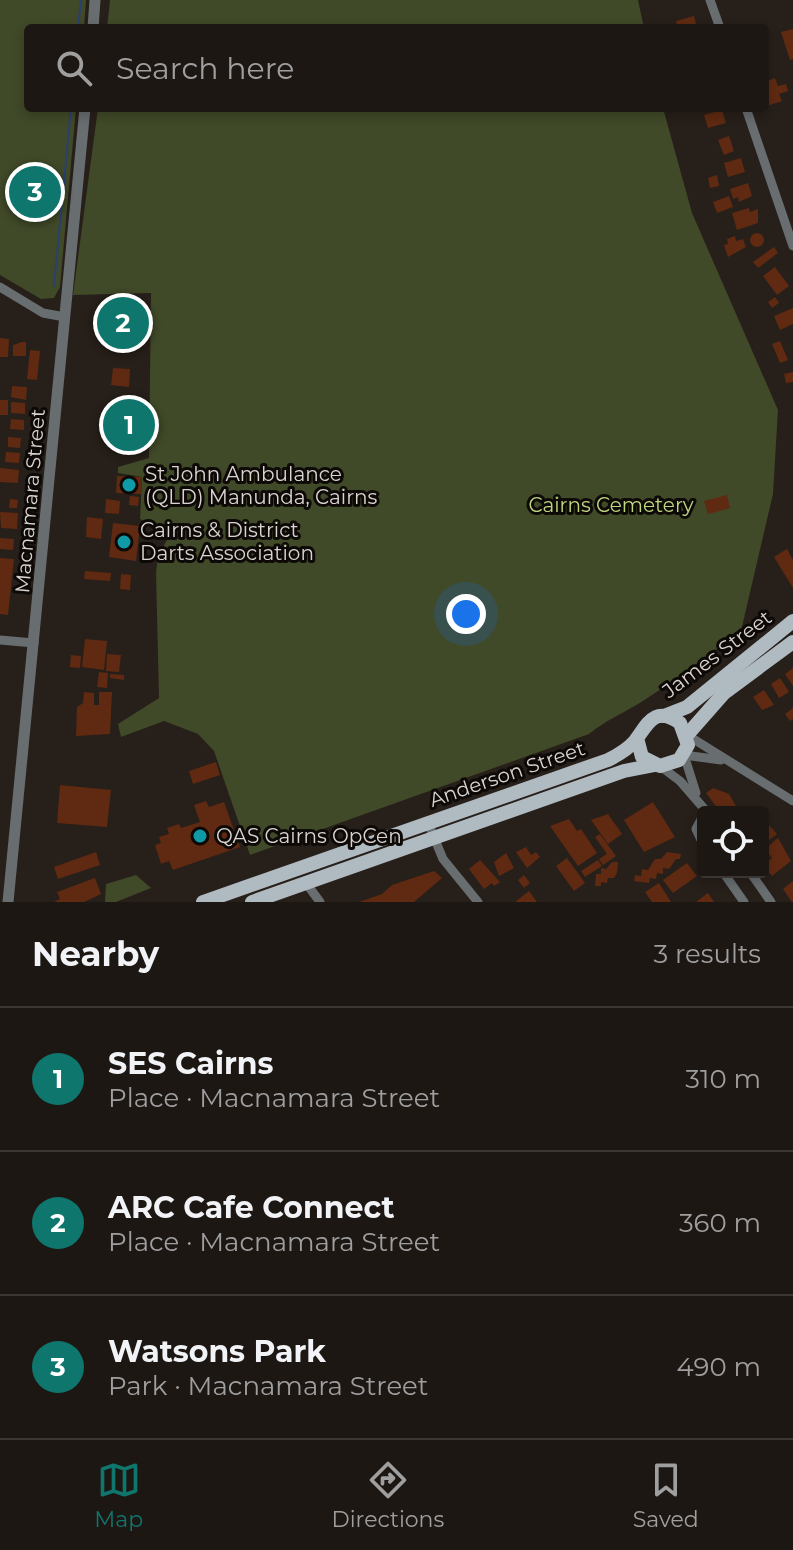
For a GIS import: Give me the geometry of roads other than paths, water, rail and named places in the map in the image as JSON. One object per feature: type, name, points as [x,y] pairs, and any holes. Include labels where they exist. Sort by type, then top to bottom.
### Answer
[{"type":"main road","name":"James Street","points":[[663,716],[687,707],[793,621]]},
{"type":"main road","name":"James Street","points":[[687,735],[724,693],[793,642]]},
{"type":"main road","points":[[663,716],[676,720],[687,735],[684,755],[674,764],[658,766],[642,757],[637,738],[647,722],[663,716]]},
{"type":"main road","name":"Anderson Street","points":[[252,902],[282,897],[306,883],[431,830],[608,760],[637,738]]},
{"type":"main road","name":"Anderson Street","points":[[203,902],[624,771],[658,766]]},
{"type":"street","points":[[93,24],[95,0]]},
{"type":"street","points":[[710,0],[719,24]]},
{"type":"street","name":"Macnamara Street","points":[[9,900],[85,112]]},
{"type":"street","points":[[747,112],[793,246]]},
{"type":"street","points":[[0,287],[43,313],[65,317]]},
{"type":"street","points":[[0,640],[34,643]]},
{"type":"street","points":[[687,735],[793,801]]},
{"type":"street","points":[[703,806],[684,755],[728,762]]},
{"type":"street","points":[[658,766],[699,800]]},
{"type":"street","points":[[431,830],[443,859],[478,902]]},
{"type":"street","points":[[727,878],[744,902]]},
{"type":"street","points":[[754,878],[771,902]]},
{"type":"street","points":[[306,883],[320,902]]},
{"type":"waterway","points":[[78,24],[81,0]]},
{"type":"waterway","points":[[54,286],[71,112]]},
{"type":"place","name":"Watsons Park","points":[[35,192]]},
{"type":"place","name":"ARC Cafe Connect","points":[[123,323]]},
{"type":"place","name":"SES Cairns","points":[[129,425]]},
{"type":"place","name":"St John Ambulance (QLD) Manunda, Cairns","points":[[129,485]]},
{"type":"place","name":"Cairns & District Darts Association","points":[[124,542]]},
{"type":"place","name":"QAS Cairns OpCen","points":[[200,836]]},
{"type":"park label","name":"Cairns Cemetery","points":[[611,505]]}]
